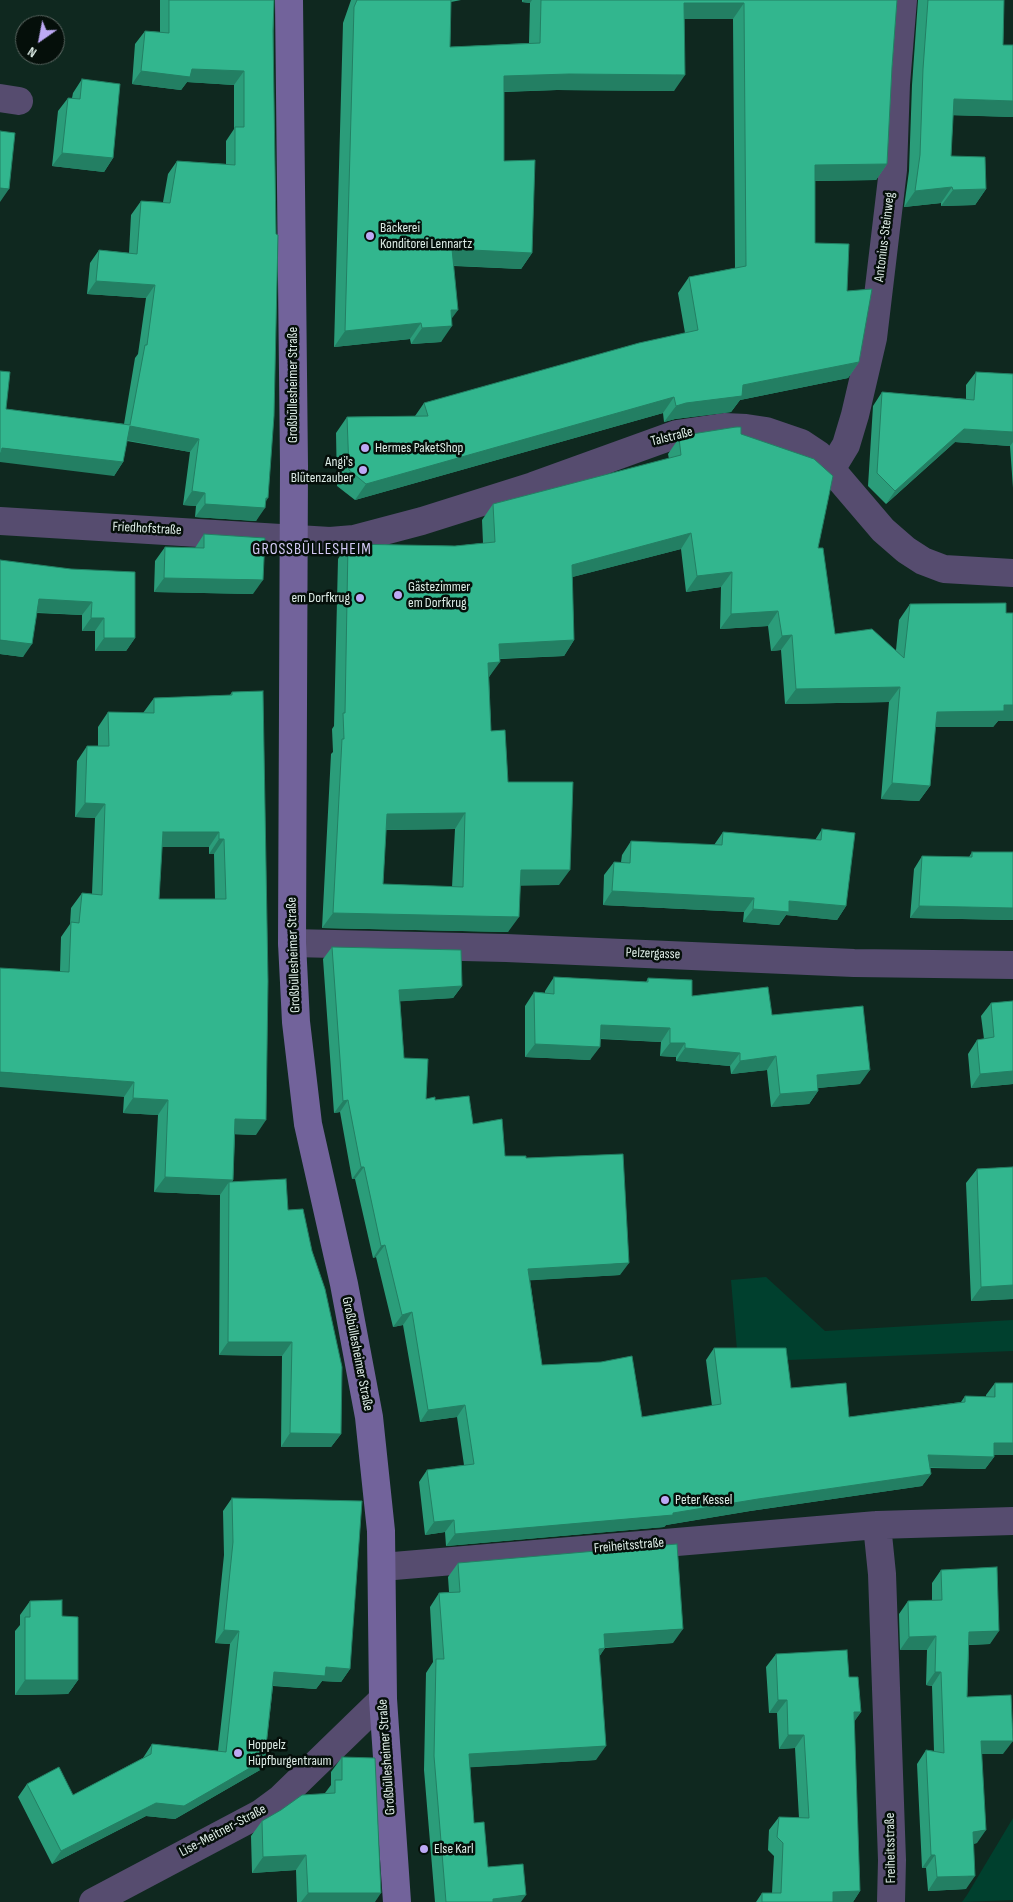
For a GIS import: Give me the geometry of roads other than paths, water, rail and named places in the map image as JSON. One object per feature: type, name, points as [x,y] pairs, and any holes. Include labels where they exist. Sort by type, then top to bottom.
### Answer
[{"type":"street","name":"Großbüllesheimer Straße","points":[[289,0],[293,539],[292,943],[296,1022],[302,1085],[310,1134],[344,1284],[370,1417],[381,1531],[383,1699],[397,1902]]},
{"type":"street","name":"Antonius-Steinweg","points":[[832,468],[846,445],[873,338],[893,170],[897,75],[903,0]]},
{"type":"street","name":"Talstraße","points":[[293,539],[330,541],[354,539],[386,531],[534,486],[653,441],[677,434],[724,427],[766,431],[801,443],[819,455],[884,530],[924,561],[944,569],[1013,573]]},
{"type":"street","name":"Friedhofstraße","points":[[0,521],[293,539]]},
{"type":"street","name":"Pelzergasse","points":[[292,943],[496,948],[854,963],[1013,965]]},
{"type":"street","name":"Freiheitsstraße","points":[[382,1568],[877,1524],[1013,1521]]},
{"type":"street","name":"Freiheitsstraße","points":[[877,1524],[882,1574],[892,1902]]},
{"type":"street","name":"Lise-Meitner-Straße","points":[[93,1902],[267,1808],[303,1778],[383,1699]]},
{"type":"place","name":"Bäckerei Konditorei Lennartz","points":[[370,236]]},
{"type":"place","name":"Hermes PaketShop","points":[[365,448]]},
{"type":"place","name":"Angi's Blütenzauber","points":[[363,470]]},
{"type":"place","name":"Gästezimmer em Dorfkrug","points":[[398,595]]},
{"type":"place","name":"em Dorfkrug","points":[[360,598]]},
{"type":"place","name":"Peter Kessel","points":[[665,1500]]},
{"type":"place","name":"Hoppelz Hüpfburgentraum","points":[[238,1753]]},
{"type":"place","name":"Else Karl","points":[[424,1849]]},
{"type":"district","name":"GROSSBÜLLESHEIM","points":[[312,550]]}]
